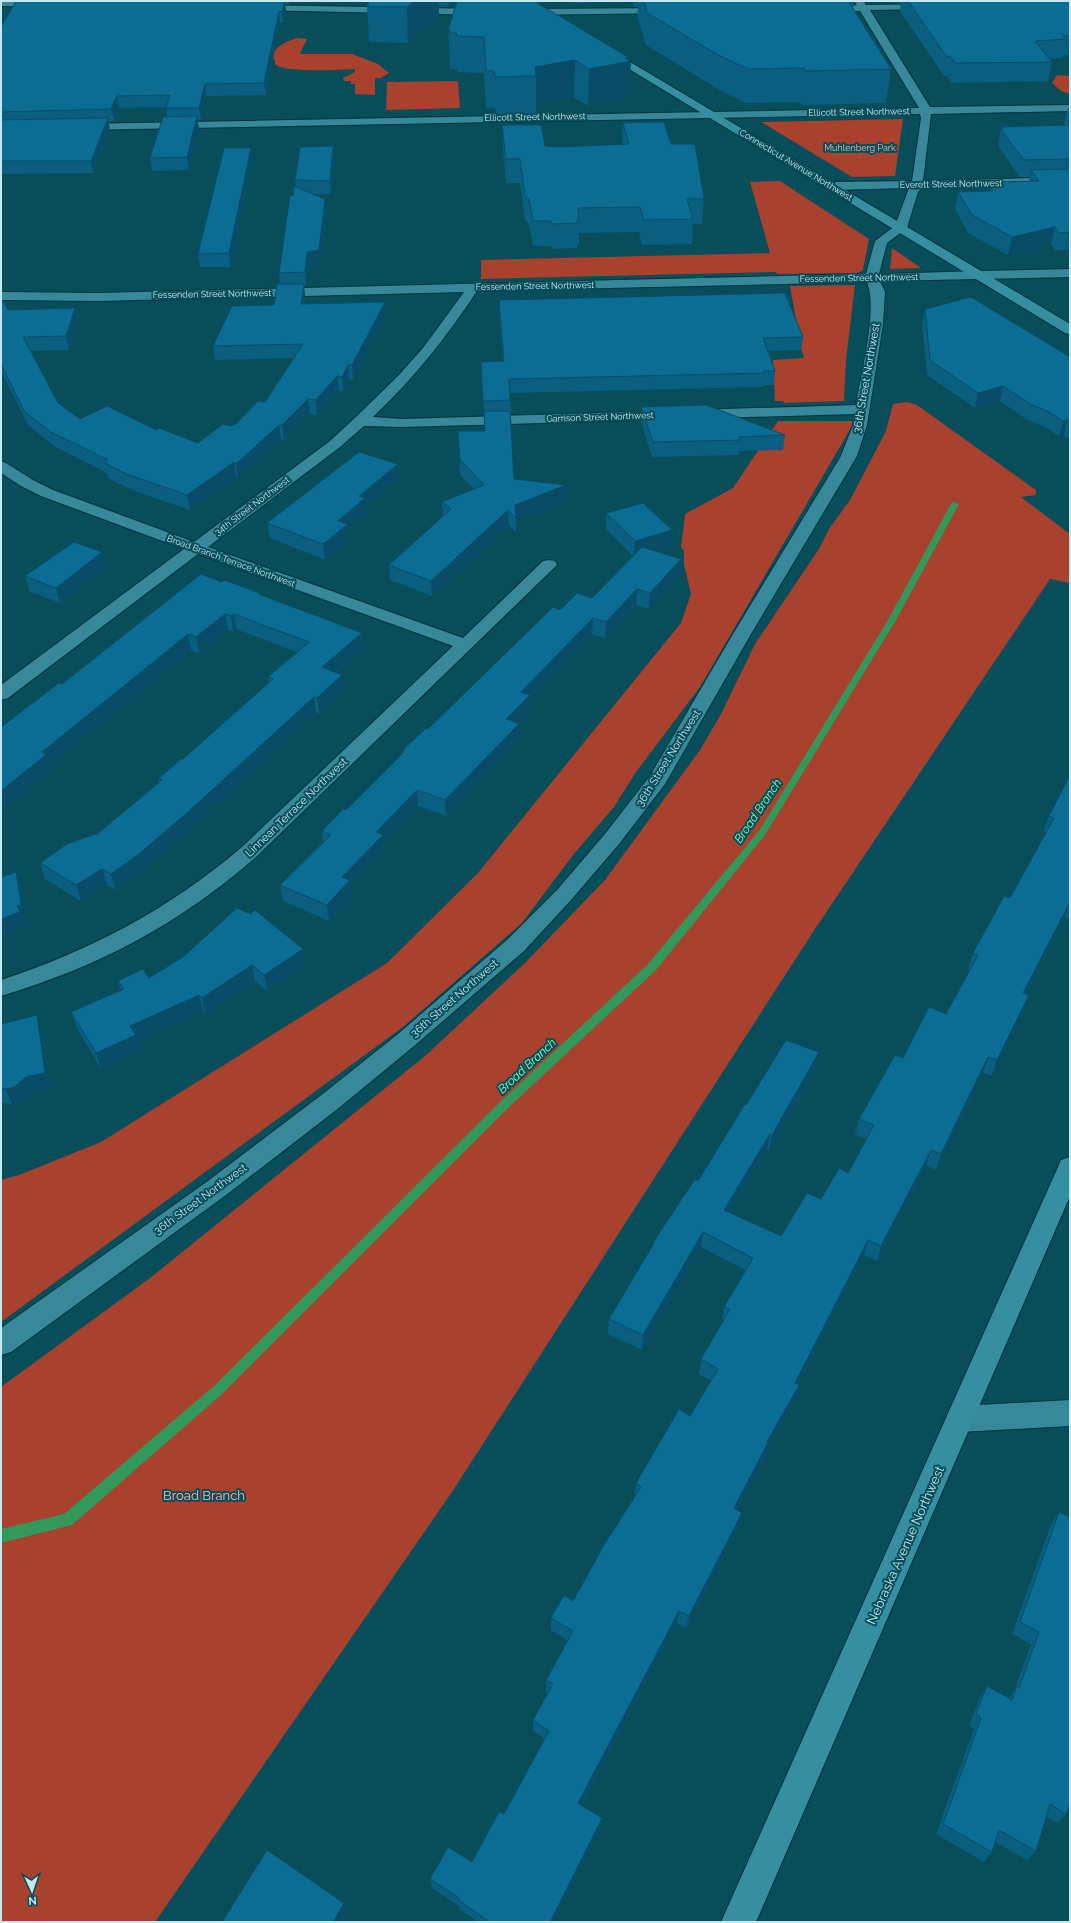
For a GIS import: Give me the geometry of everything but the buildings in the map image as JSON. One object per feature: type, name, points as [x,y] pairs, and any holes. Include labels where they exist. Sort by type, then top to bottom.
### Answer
[{"type":"main road","points":[[522,1],[556,21]]},
{"type":"main road","name":"Connecticut Avenue Northwest","points":[[594,44],[1070,330]]},
{"type":"main road","name":"Nebraska Avenue Northwest","points":[[738,1922],[1070,1167]]},
{"type":"street","points":[[1,3],[53,4]]},
{"type":"street","points":[[841,8],[861,4],[941,6]]},
{"type":"street","points":[[861,4],[926,111],[916,184],[912,192],[901,228],[882,241],[872,277]]},
{"type":"street","points":[[243,7],[490,12]]},
{"type":"street","points":[[510,12],[680,11]]},
{"type":"street","name":"Ellicott Street Northwest","points":[[72,127],[1070,108]]},
{"type":"street","name":"Everett Street Northwest","points":[[832,186],[1070,181]]},
{"type":"street","name":"Fessenden Street Northwest","points":[[1,296],[98,297],[1070,273]]},
{"type":"street","name":"36th Street Northwest","points":[[1,1343],[217,1188],[332,1100],[406,1040],[516,944],[564,895],[637,808],[666,767],[742,634],[849,456],[858,435],[876,324],[878,292],[872,277]]},
{"type":"street","name":"34th Street Northwest","points":[[1,694],[318,457],[361,421],[399,384],[425,355],[441,335],[473,288]]},
{"type":"street","name":"Garrison Street Northwest","points":[[361,421],[402,423],[863,409]]},
{"type":"street","name":"Broad Branch Terrace Northwest","points":[[1,466],[17,478],[47,493],[466,645]]},
{"type":"street","points":[[1,487],[17,478]]},
{"type":"street","name":"Linnean Terrace Northwest","points":[[1,988],[88,956],[122,940],[171,913],[199,893],[243,857],[549,565]]},
{"type":"street","points":[[960,1419],[1070,1413]]},
{"type":"green space","points":[[298,38],[307,39],[300,53],[302,54],[352,54],[378,64],[389,73],[381,78],[375,78],[375,95],[355,94],[355,84],[351,84],[351,81],[344,81],[343,78],[355,72],[355,69],[300,70],[280,67],[275,64],[275,60],[272,58],[275,50],[285,42]]},
{"type":"green space","points":[[1057,75],[1070,76],[1070,94],[1061,91],[1052,83]]},
{"type":"green space","points":[[458,81],[460,108],[386,110],[387,82]]},
{"type":"green space","name":"Muhlenberg Park","points":[[903,119],[895,176],[852,177],[761,122]]},
{"type":"green space","points":[[780,181],[869,239],[863,270],[857,273],[777,274],[776,272],[481,279],[481,260],[770,253],[750,182]]},
{"type":"green space","points":[[892,248],[921,268],[890,269]]},
{"type":"green space","points":[[855,285],[846,360],[844,401],[784,403],[783,401],[775,401],[773,360],[804,358],[790,286]]},
{"type":"green space","name":"Broad Branch","points":[[907,402],[917,405],[1036,490],[1036,495],[1021,497],[1070,534],[1070,583],[1050,579],[813,932],[452,1492],[155,1922],[1,1922],[1,1387],[150,1278],[425,1056],[524,964],[605,880],[700,750],[721,714],[755,644],[819,549],[829,529],[850,500],[886,431],[893,404]]},
{"type":"green space","points":[[778,421],[855,421],[700,687],[636,772],[614,807],[573,855],[522,923],[403,1027],[1,1322],[1,1180],[19,1175],[101,1142],[387,963],[478,873],[681,623],[691,594],[684,564],[684,550],[681,548],[685,514],[733,488]]},
{"type":"waterway","name":"Broad Branch","points":[[1,1536],[67,1520],[218,1390],[504,1105],[652,967],[762,833],[892,620],[955,504]]}]
